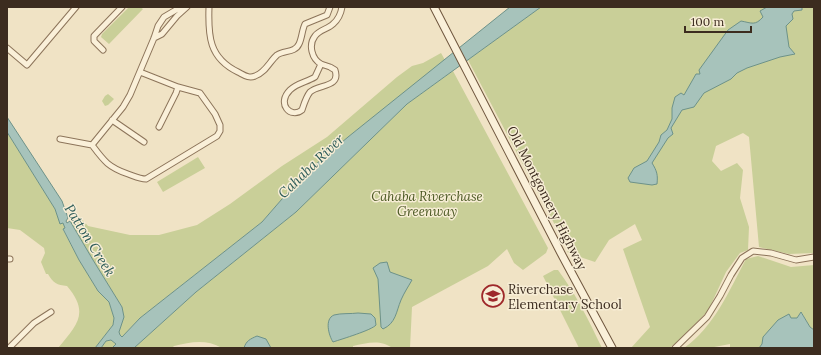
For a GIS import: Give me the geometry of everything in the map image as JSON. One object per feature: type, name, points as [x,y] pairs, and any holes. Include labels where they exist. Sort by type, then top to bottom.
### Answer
[{"type":"street","points":[[7,48],[27,65],[76,7]]},
{"type":"street","points":[[103,50],[94,41],[94,36],[122,7]]},
{"type":"street","points":[[92,145],[123,107],[130,95],[158,26],[164,17],[181,7]]},
{"type":"street","points":[[154,38],[162,34],[176,16],[187,7]]},
{"type":"street","points":[[209,7],[210,40],[212,47],[220,60],[232,69],[248,77],[254,77],[259,74],[279,53],[297,48],[305,24],[327,15],[330,7]]},
{"type":"street","points":[[321,64],[315,77],[296,85],[284,98],[287,108],[290,111],[296,113],[302,110],[310,92],[330,85],[336,76],[335,70],[321,64],[316,60],[312,52],[313,40],[315,36],[337,20],[342,7]]},
{"type":"street","name":"Old Montgomery Highway","points":[[434,7],[612,348]]},
{"type":"street","points":[[60,139],[92,145],[109,166],[141,179],[146,179],[217,136],[220,131],[220,126],[215,114],[200,93],[140,72]]},
{"type":"street","points":[[159,127],[178,86]]},
{"type":"street","points":[[112,120],[144,142]]},
{"type":"street","points":[[675,348],[707,317],[742,258],[754,251],[771,253],[796,260],[814,257]]},
{"type":"street","points":[[9,348],[34,323],[51,312]]},
{"type":"green space","points":[[129,7],[140,7],[143,9],[109,44],[101,37],[102,34]]},
{"type":"green space","points":[[541,7],[814,7],[814,253],[789,254],[759,247],[749,137],[743,133],[716,146],[712,161],[721,171],[737,163],[743,170],[740,198],[749,227],[748,250],[740,253],[726,272],[708,311],[676,343],[669,348],[631,348],[650,327],[623,249],[642,240],[635,224],[609,240],[595,262],[568,253],[561,231],[556,227],[468,60]]},
{"type":"green space","points":[[441,53],[445,60],[348,137],[302,176],[262,222],[140,318],[122,337],[120,335],[119,332],[122,307],[70,221],[80,217],[88,226],[130,235],[159,235],[197,225],[230,204],[282,166],[327,137],[412,66],[423,63]]},
{"type":"green space","name":"Cahaba Riverchase Greenway","points":[[453,71],[548,248],[546,253],[523,270],[514,263],[507,249],[488,266],[412,307],[410,348],[392,348],[383,343],[373,342],[353,346],[353,348],[222,348],[210,343],[198,342],[174,346],[172,348],[134,348],[196,292],[296,212],[407,104]]},
{"type":"green space","points":[[108,94],[114,99],[105,106],[102,101]]},
{"type":"green space","points":[[7,132],[55,209],[60,223],[63,223],[65,228],[63,230],[79,260],[98,291],[109,302],[114,318],[113,325],[95,348],[58,348],[75,325],[79,311],[78,304],[74,295],[67,286],[56,283],[48,274],[46,274],[41,262],[45,253],[44,248],[20,230],[7,228]]},
{"type":"green space","points":[[198,157],[205,168],[163,192],[157,182]]},
{"type":"green space","points":[[758,256],[791,267],[814,265],[814,330],[810,327],[802,313],[797,318],[791,318],[759,348],[730,348],[730,344],[709,348],[684,348],[704,330],[720,308],[746,259]]},
{"type":"green space","points":[[554,270],[558,270],[571,289],[602,348],[579,348],[543,276]]},
{"type":"green space","points":[[111,340],[116,344],[112,348],[101,348],[106,341]]},
{"type":"water","points":[[510,7],[541,7],[407,104],[296,212],[196,292],[134,348],[112,348],[116,344],[111,340],[106,341],[101,348],[95,348],[113,325],[114,318],[109,302],[98,291],[79,260],[63,229],[65,228],[63,223],[60,224],[55,209],[7,132],[7,117],[62,201],[68,218],[66,221],[67,223],[70,221],[122,307],[124,317],[119,332],[122,337],[140,318],[262,222],[302,176],[348,137]]},
{"type":"water","points":[[767,7],[802,7],[802,10],[794,11],[792,14],[793,19],[786,26],[789,47],[795,54],[780,57],[747,68],[737,73],[731,79],[704,93],[694,107],[682,110],[671,128],[673,134],[668,138],[652,163],[657,173],[657,184],[652,185],[630,182],[628,178],[634,168],[647,161],[659,142],[661,135],[667,130],[672,119],[672,108],[675,97],[681,93],[684,95],[696,74],[700,74],[699,70],[728,30],[741,21],[753,23],[758,22],[763,17],[760,11]]},
{"type":"water","points":[[387,262],[390,272],[412,280],[402,297],[391,324],[383,329],[381,327],[378,279],[373,268],[380,263]]},
{"type":"water","points":[[801,312],[810,327],[814,330],[814,348],[759,348],[762,344],[763,337],[778,320],[789,314],[791,318],[797,318]]},
{"type":"water","points":[[337,314],[371,314],[375,318],[376,325],[363,332],[333,342],[328,328],[331,317]]},
{"type":"water","points":[[257,336],[266,339],[271,348],[244,348],[249,340]]},
{"type":"place","name":"Riverchase Elementary School","points":[[493,296]]},
{"type":"water label","name":"Cahaba River","points":[[311,166]]},
{"type":"water label","name":"Patton Creek","points":[[90,240]]}]
